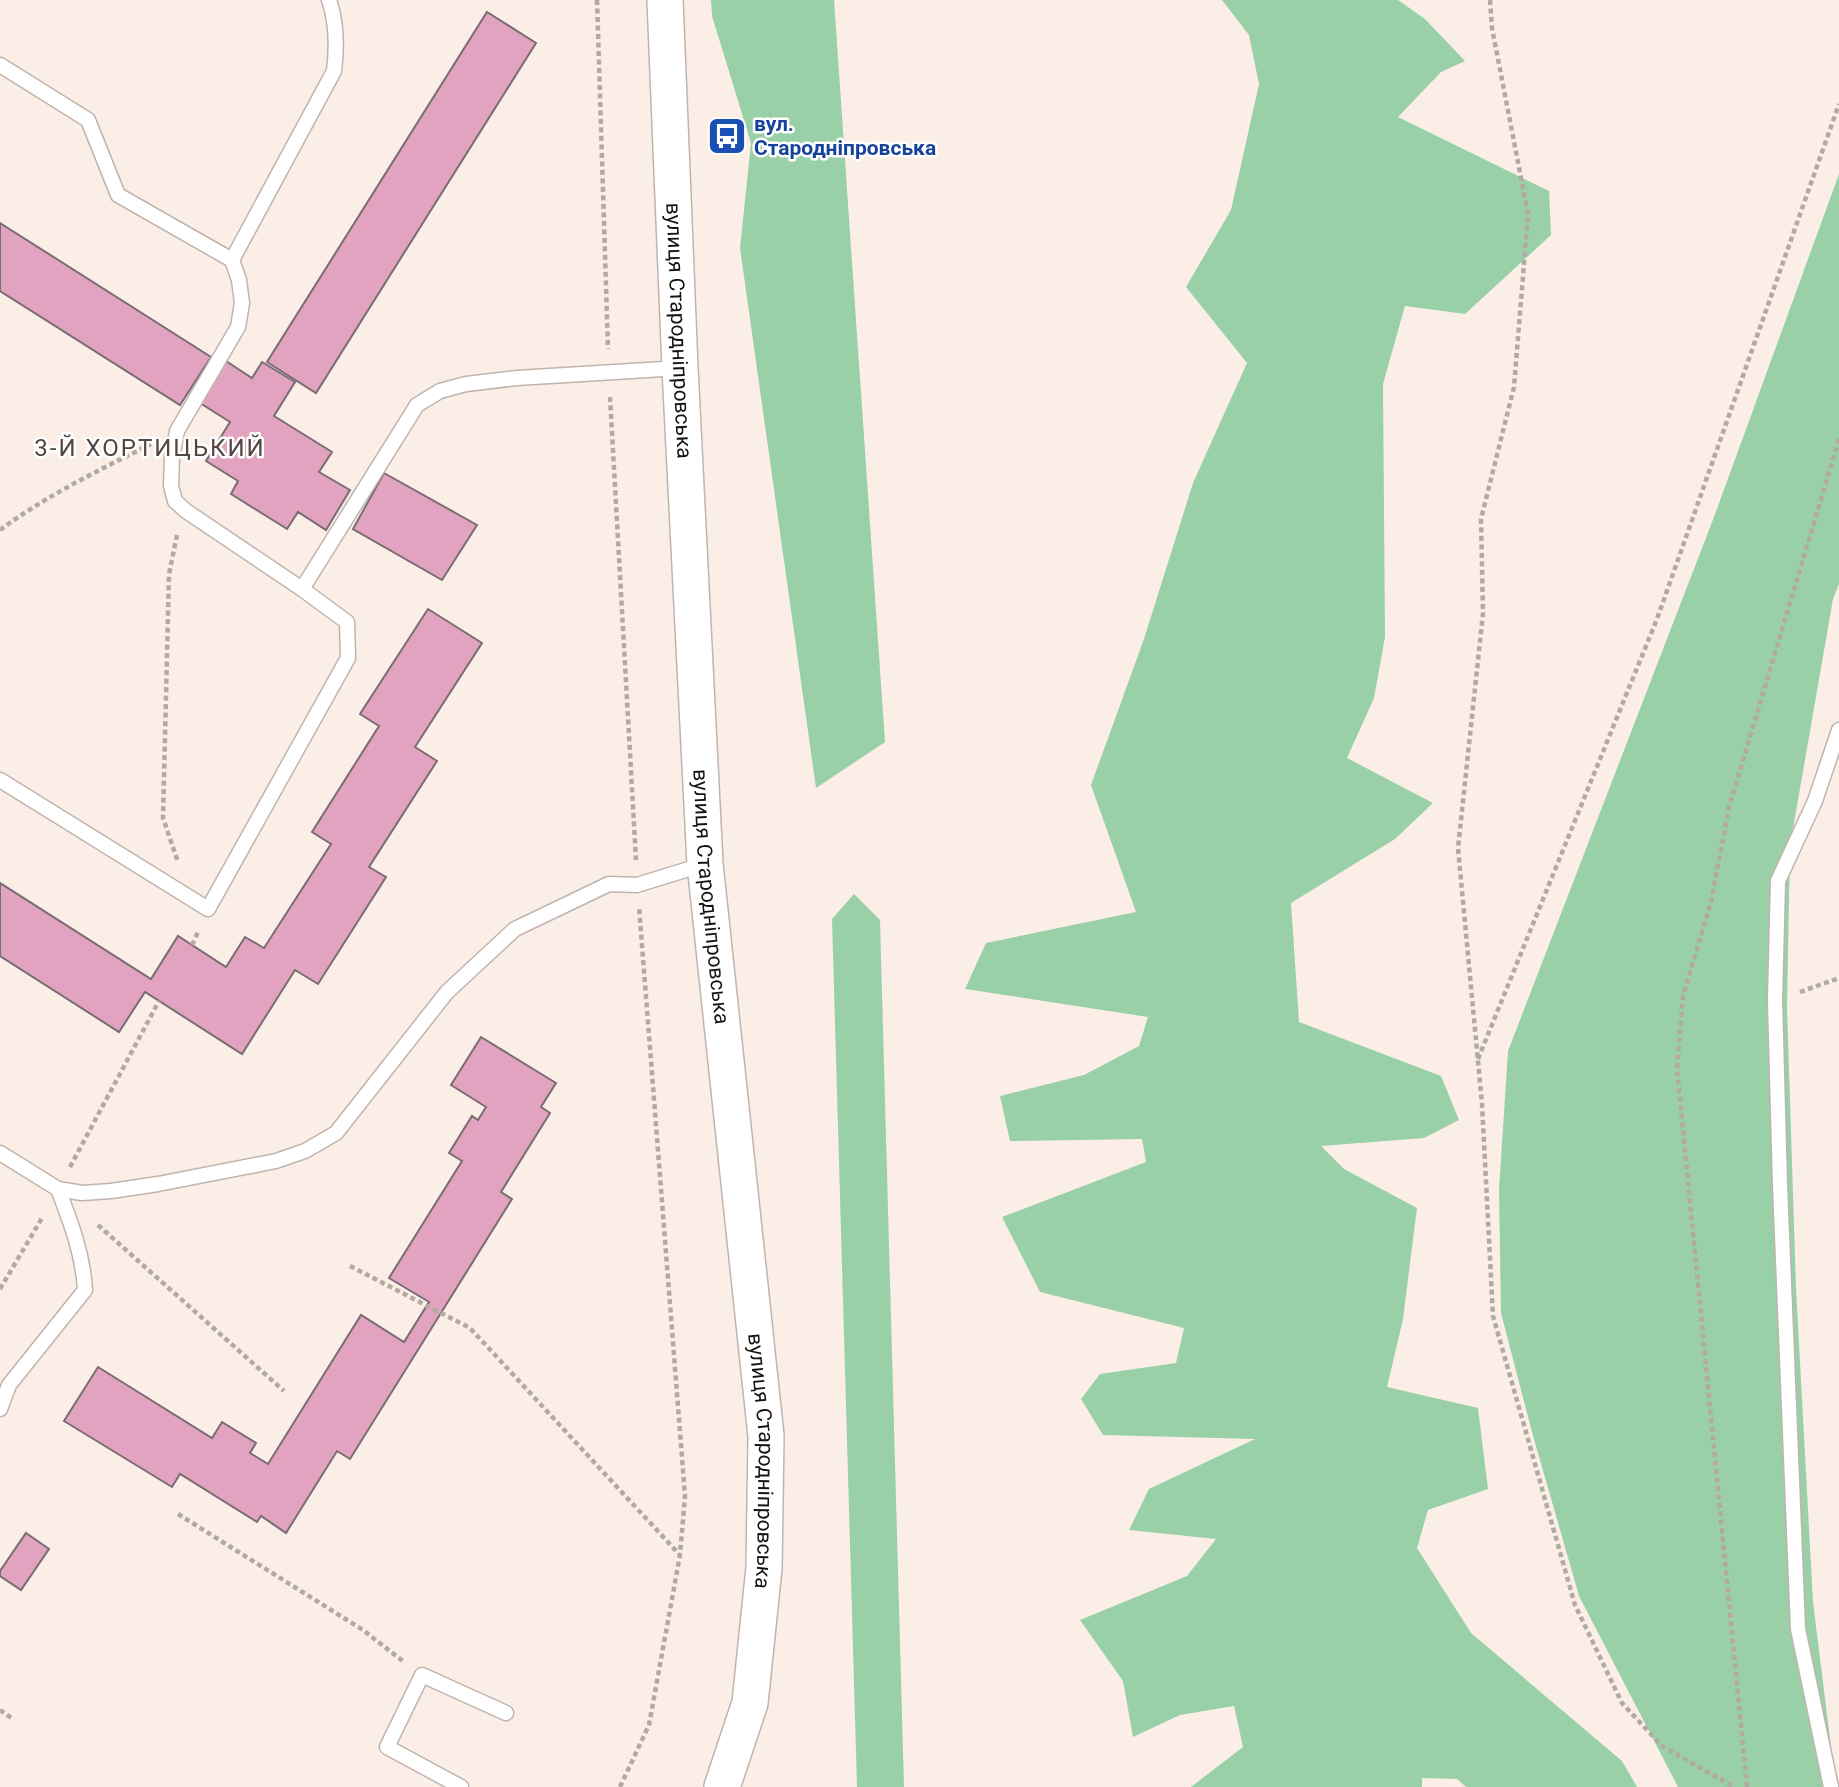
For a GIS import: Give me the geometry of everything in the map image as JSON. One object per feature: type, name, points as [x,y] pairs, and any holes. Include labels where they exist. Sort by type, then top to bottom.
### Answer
[{"type":"street","name":"вулиця Стародніпровська","points":[[665,0],[705,864],[766,1436],[764,1568],[750,1703],[722,1787]]},
{"type":"lane","points":[[232,260],[334,71],[337,51],[335,20],[329,0]]},
{"type":"lane","points":[[0,65],[88,120],[118,195],[232,260],[239,280],[242,303],[238,327],[177,430],[171,486],[175,500],[186,511],[347,622],[348,658],[208,909],[0,780]]},
{"type":"lane","points":[[302,589],[417,405],[440,391],[466,384],[517,377],[680,368]]},
{"type":"lane","points":[[1831,1787],[1798,1629],[1775,1000],[1778,881],[1815,800],[1839,730]]},
{"type":"lane","points":[[0,1153],[58,1189],[82,1193],[158,1184],[276,1161],[305,1151],[336,1133],[447,992],[515,929],[609,884],[637,885],[705,864]]},
{"type":"lane","points":[[0,1409],[9,1385],[85,1290],[84,1267],[77,1240],[58,1189]]},
{"type":"lane","points":[[459,1786],[387,1746],[422,1675],[506,1713]]},
{"type":"path","points":[[1490,0],[1492,28],[1528,214],[1514,387],[1481,519],[1483,613],[1458,848],[1478,1060],[1493,1316],[1575,1605],[1622,1703],[1662,1746],[1734,1787]]},
{"type":"path","points":[[1478,1060],[1657,619],[1839,104]]},
{"type":"path","points":[[0,530],[94,472],[177,430]]},
{"type":"path","points":[[1747,1787],[1677,1068],[1683,996],[1712,902],[1729,807],[1839,439]]},
{"type":"path","points":[[186,511],[175,539],[169,574],[163,818],[178,862],[208,909],[192,945]]},
{"type":"path","points":[[1775,1000],[1839,978]]},
{"type":"path","points":[[0,1289],[58,1189],[159,1001]]},
{"type":"path","points":[[58,1189],[284,1391]]},
{"type":"path","points":[[350,1266],[470,1328],[680,1555]]},
{"type":"path","points":[[178,1514],[363,1630],[422,1675]]},
{"type":"path","points":[[0,1710],[13,1720]]},
{"type":"green space","points":[[711,0],[834,0],[885,742],[816,788],[740,248],[751,143],[712,16]]},
{"type":"green space","points":[[1222,0],[1398,0],[1425,19],[1465,61],[1441,72],[1398,117],[1549,191],[1551,235],[1465,314],[1405,306],[1383,384],[1385,637],[1374,698],[1347,758],[1433,803],[1395,839],[1291,903],[1299,1022],[1441,1076],[1459,1120],[1424,1138],[1321,1146],[1344,1169],[1417,1208],[1403,1319],[1387,1387],[1478,1408],[1488,1489],[1428,1510],[1417,1548],[1471,1633],[1622,1761],[1637,1787],[1466,1787],[1457,1779],[1422,1778],[1422,1787],[1191,1787],[1243,1747],[1234,1706],[1180,1715],[1133,1737],[1123,1681],[1080,1620],[1187,1576],[1216,1539],[1129,1530],[1149,1489],[1255,1439],[1103,1435],[1081,1399],[1100,1374],[1176,1363],[1184,1328],[1040,1292],[1002,1217],[1146,1162],[1142,1139],[1010,1141],[1000,1096],[1084,1075],[1139,1046],[1148,1017],[965,989],[986,943],[1136,912],[1091,785],[1144,639],[1193,483],[1247,363],[1186,287],[1231,210],[1259,84],[1249,35]]},
{"type":"green space","points":[[1839,174],[1839,584],[1833,599],[1790,846],[1787,1007],[1796,1288],[1813,1602],[1836,1787],[1678,1787],[1579,1596],[1501,1313],[1499,1190],[1508,1051],[1714,517]]},
{"type":"green space","points":[[854,894],[880,920],[904,1787],[857,1787],[832,919]]},
{"type":"building","points":[[487,12],[536,43],[316,393],[267,362]]},
{"type":"building","points":[[0,223],[211,357],[180,405],[0,291]]},
{"type":"building","points":[[226,361],[252,378],[262,362],[295,382],[274,416],[332,452],[319,472],[350,490],[326,530],[298,512],[287,529],[231,494],[238,481],[206,461],[230,422],[200,403]]},
{"type":"building","points":[[384,473],[477,525],[442,580],[353,529]]},
{"type":"building","points":[[428,609],[482,643],[415,747],[437,761],[369,867],[386,877],[318,984],[295,970],[242,1054],[145,992],[119,1032],[0,956],[0,883],[151,979],[178,936],[226,967],[245,937],[264,948],[331,844],[312,832],[379,726],[360,714]]},
{"type":"building","points":[[481,1037],[556,1083],[541,1107],[550,1113],[501,1192],[512,1199],[350,1459],[337,1451],[286,1533],[261,1516],[257,1522],[180,1474],[172,1487],[64,1421],[98,1367],[212,1438],[222,1422],[256,1443],[250,1453],[268,1464],[361,1315],[404,1342],[429,1302],[389,1278],[462,1161],[449,1153],[472,1116],[478,1120],[486,1107],[451,1085]]},
{"type":"building","points":[[26,1533],[49,1549],[21,1590],[0,1576],[0,1571]]},
{"type":"place","name":"вул. Стародніпровська","points":[[727,136]]},
{"type":"district","name":"3-Й ХОРТИЦЬКИЙ","points":[[150,448]]}]
